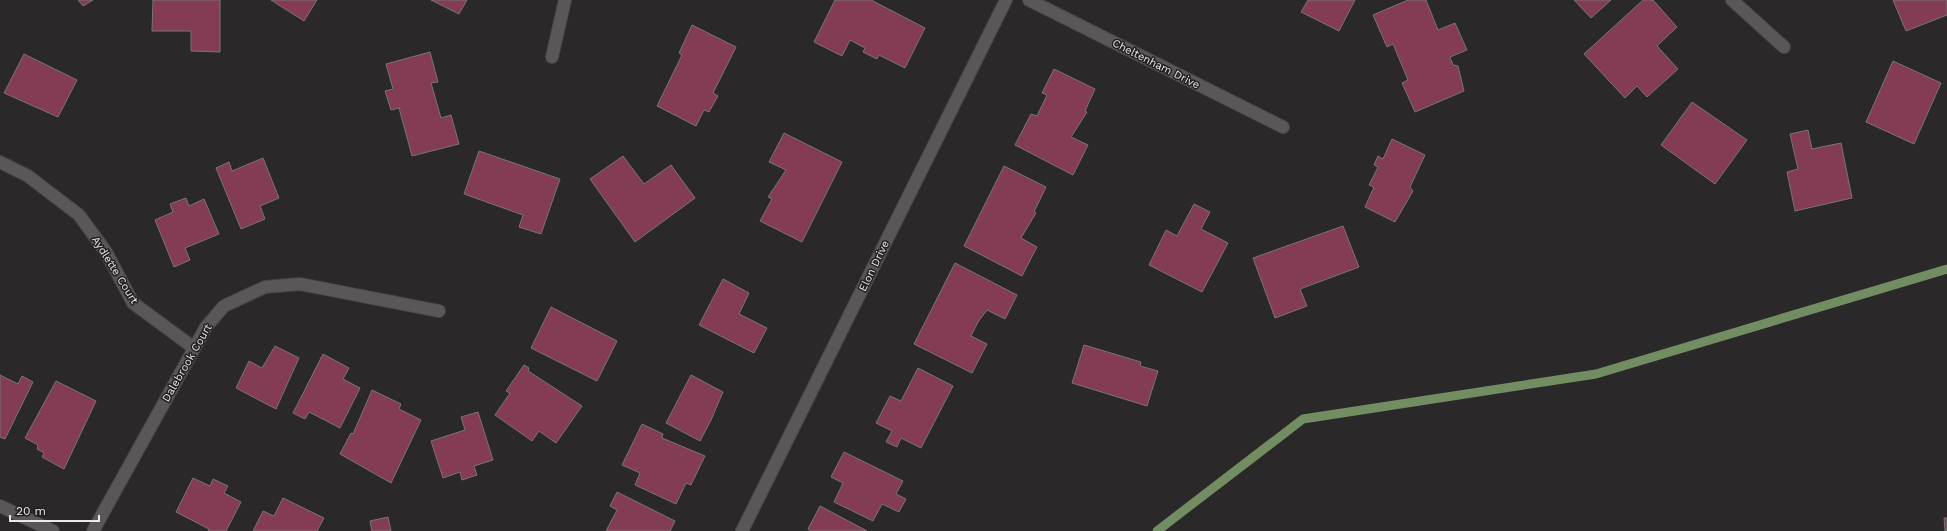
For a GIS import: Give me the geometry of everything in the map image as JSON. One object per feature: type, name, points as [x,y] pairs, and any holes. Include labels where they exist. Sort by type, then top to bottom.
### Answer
[{"type":"street","points":[[552,57],[565,0]]},
{"type":"street","name":"Elon Drive","points":[[742,531],[1006,0]]},
{"type":"street","name":"Cheltenham Drive","points":[[1030,0],[1283,128]]},
{"type":"street","points":[[1732,0],[1784,47]]},
{"type":"street","name":"Aydlette Court","points":[[0,162],[28,176],[79,215],[106,252],[133,303],[194,348]]},
{"type":"street","name":"Dalebrook Court","points":[[93,531],[206,327],[224,306],[265,287],[300,284],[439,311]]},
{"type":"street","points":[[0,506],[53,531]]},
{"type":"building","points":[[78,0],[93,0],[83,6]]},
{"type":"building","points":[[153,0],[220,0],[220,52],[191,51],[191,31],[152,31]]},
{"type":"building","points":[[271,0],[317,0],[304,21]]},
{"type":"building","points":[[431,0],[467,0],[459,14]]},
{"type":"building","points":[[835,0],[871,0],[925,28],[905,68],[879,55],[877,59],[863,52],[865,48],[850,40],[842,56],[814,42]]},
{"type":"building","points":[[1308,0],[1355,0],[1339,31],[1301,12]]},
{"type":"building","points":[[1408,0],[1426,0],[1438,30],[1455,23],[1467,50],[1450,57],[1453,65],[1458,66],[1464,91],[1415,112],[1402,83],[1408,80],[1393,44],[1387,47],[1373,15]]},
{"type":"building","points":[[1574,0],[1611,0],[1591,18]]},
{"type":"building","points":[[1643,0],[1653,0],[1677,27],[1657,46],[1678,69],[1647,97],[1637,86],[1625,98],[1584,54]]},
{"type":"building","points":[[1893,0],[1947,0],[1947,15],[1906,31]]},
{"type":"building","points":[[692,25],[736,47],[713,93],[718,96],[709,112],[704,110],[696,126],[657,106],[682,55],[679,53]]},
{"type":"building","points":[[430,52],[438,82],[431,83],[441,118],[451,115],[459,144],[412,156],[399,108],[391,110],[385,91],[393,89],[386,64]]},
{"type":"building","points":[[24,54],[77,80],[58,117],[4,93]]},
{"type":"building","points":[[1893,61],[1941,83],[1914,144],[1866,122]]},
{"type":"building","points":[[1054,69],[1095,89],[1085,111],[1087,112],[1071,137],[1088,145],[1073,175],[1015,145],[1031,114],[1037,116],[1047,95],[1042,93]]},
{"type":"building","points":[[1692,102],[1747,140],[1715,184],[1661,145]]},
{"type":"building","points":[[1808,130],[1812,149],[1841,143],[1852,198],[1795,211],[1787,172],[1798,169],[1790,134]]},
{"type":"building","points":[[784,133],[842,162],[802,242],[760,221],[772,199],[768,197],[786,170],[769,162]]},
{"type":"building","points":[[1392,139],[1425,155],[1410,187],[1413,191],[1395,222],[1365,207],[1374,187],[1369,185],[1378,167],[1374,165],[1378,156],[1383,159]]},
{"type":"building","points":[[479,151],[560,179],[541,234],[519,227],[523,215],[464,194]]},
{"type":"building","points":[[623,156],[644,184],[671,165],[695,198],[635,242],[590,179]]},
{"type":"building","points":[[263,158],[279,198],[260,206],[265,219],[241,229],[216,168],[229,162],[232,171]]},
{"type":"building","points":[[1004,166],[1046,187],[1034,212],[1036,213],[1021,238],[1037,247],[1022,276],[964,246]]},
{"type":"building","points":[[186,198],[189,206],[204,199],[219,234],[185,248],[190,260],[174,267],[155,220],[173,212],[170,204]]},
{"type":"building","points":[[1194,204],[1210,212],[1201,229],[1228,243],[1202,292],[1149,265],[1166,230],[1177,236]]},
{"type":"building","points":[[1343,226],[1359,267],[1300,289],[1307,306],[1275,318],[1253,258]]},
{"type":"building","points":[[955,263],[1017,295],[1005,319],[987,310],[978,322],[971,336],[987,344],[972,373],[914,344]]},
{"type":"building","points":[[723,279],[749,293],[739,314],[767,328],[754,353],[699,325]]},
{"type":"building","points":[[551,307],[617,341],[597,381],[531,348]]},
{"type":"building","points":[[1084,345],[1141,362],[1140,366],[1158,371],[1147,406],[1072,383]]},
{"type":"building","points":[[275,346],[299,358],[276,409],[236,388],[249,361],[262,368]]},
{"type":"building","points":[[323,354],[349,368],[343,379],[360,388],[340,428],[309,412],[305,419],[293,413]]},
{"type":"building","points":[[524,365],[529,368],[528,371],[582,406],[556,443],[539,431],[532,441],[495,415],[510,393],[506,391]]},
{"type":"building","points":[[918,368],[953,386],[921,448],[901,438],[897,447],[886,442],[892,431],[876,423],[890,396],[901,401]]},
{"type":"building","points":[[0,375],[18,384],[22,376],[33,382],[5,439],[0,437]]},
{"type":"building","points":[[691,375],[723,392],[700,441],[666,423]]},
{"type":"building","points":[[56,381],[96,401],[64,469],[42,457],[44,453],[37,449],[38,445],[25,438]]},
{"type":"building","points":[[372,390],[401,404],[399,409],[421,420],[391,483],[340,454],[351,433],[353,434]]},
{"type":"building","points":[[478,412],[493,460],[474,466],[477,475],[462,480],[460,472],[443,478],[431,441],[465,430],[461,417]]},
{"type":"building","points":[[642,424],[663,434],[662,438],[705,456],[691,485],[686,483],[676,504],[635,485],[640,473],[622,465]]},
{"type":"building","points":[[844,452],[903,481],[896,494],[906,499],[899,512],[882,504],[873,521],[834,502],[843,483],[831,477]]},
{"type":"building","points":[[193,478],[210,486],[213,479],[228,486],[224,493],[241,502],[226,531],[208,531],[209,529],[176,512]]},
{"type":"building","points":[[617,492],[675,521],[670,531],[606,531],[617,510],[610,506]]},
{"type":"building","points":[[283,498],[324,518],[317,531],[253,531],[263,511],[274,516]]},
{"type":"building","points":[[820,506],[867,531],[811,531],[808,529]]},
{"type":"building","points":[[388,517],[391,531],[372,531],[370,521]]},
{"type":"building","points":[[1944,518],[1947,518],[1947,531],[1945,531]]},
{"type":"waterway","points":[[1157,531],[1303,419],[1596,374],[1947,269]]}]
